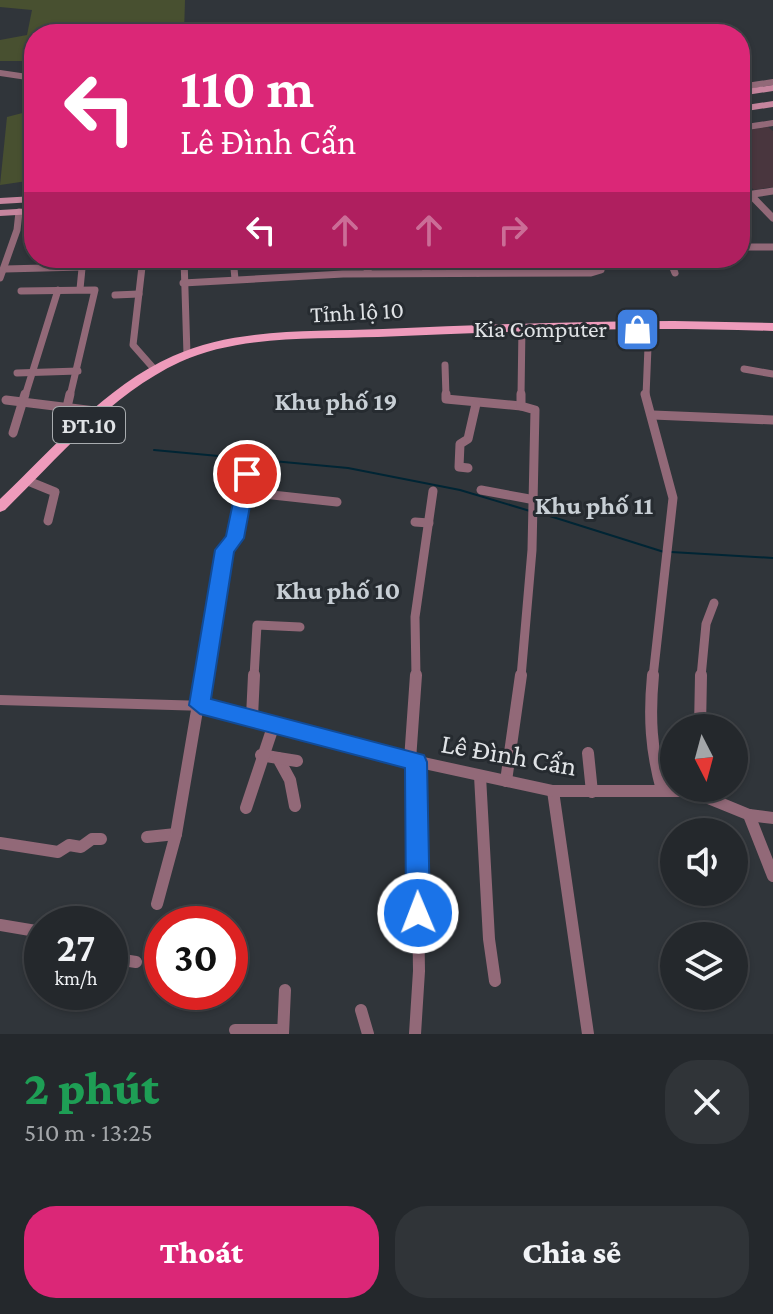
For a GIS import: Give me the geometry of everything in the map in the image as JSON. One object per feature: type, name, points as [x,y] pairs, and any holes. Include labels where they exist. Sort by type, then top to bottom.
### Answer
[{"type":"main road","points":[[750,88],[773,85]]},
{"type":"main road","points":[[750,106],[773,95]]},
{"type":"main road","points":[[758,104],[773,104]]},
{"type":"main road","points":[[0,201],[24,200]]},
{"type":"main road","points":[[0,213],[24,212]]},
{"type":"main road","name":"Tỉnh lộ 10","points":[[0,507],[103,412],[155,370],[187,355],[261,341],[522,326],[649,322],[773,328]]},
{"type":"street","points":[[0,73],[24,77]]},
{"type":"street","points":[[750,127],[772,124]]},
{"type":"street","points":[[751,195],[773,191]]},
{"type":"street","points":[[751,195],[773,218]]},
{"type":"street","points":[[0,278],[19,212]]},
{"type":"street","points":[[750,247],[773,247]]},
{"type":"street","points":[[0,248],[10,248]]},
{"type":"street","points":[[5,269],[24,266]]},
{"type":"street","points":[[80,289],[82,268]]},
{"type":"street","points":[[142,268],[134,348],[155,370]]},
{"type":"street","points":[[184,268],[187,355]]},
{"type":"street","points":[[234,268],[235,279]]},
{"type":"street","points":[[366,268],[369,273]]},
{"type":"street","points":[[425,268],[428,273]]},
{"type":"street","points":[[475,268],[478,273]]},
{"type":"street","points":[[183,283],[369,273],[599,272],[598,268]]},
{"type":"street","points":[[673,268],[675,273]]},
{"type":"street","points":[[13,433],[58,290]]},
{"type":"street","points":[[21,291],[95,290],[67,407]]},
{"type":"street","points":[[115,295],[139,294]]},
{"type":"street","points":[[649,322],[652,338],[644,380],[673,498],[649,714],[651,750],[660,783]]},
{"type":"street","points":[[521,406],[522,326]]},
{"type":"street","points":[[445,365],[446,399],[535,410],[535,522],[519,709],[506,781]]},
{"type":"street","points":[[744,369],[773,374]]},
{"type":"street","points":[[17,373],[78,371]]},
{"type":"street","points":[[6,400],[103,412]]},
{"type":"street","points":[[468,468],[459,467],[457,456],[460,444],[468,439],[476,404]]},
{"type":"street","points":[[653,415],[773,420]]},
{"type":"street","points":[[157,904],[176,834],[225,550],[235,538],[247,474]]},
{"type":"street","points":[[28,481],[55,492],[48,521]]},
{"type":"street","points":[[481,490],[535,503]]},
{"type":"street","points":[[415,1034],[419,971],[413,761],[415,617],[433,491]]},
{"type":"street","points":[[244,492],[337,502]]},
{"type":"street","points":[[415,522],[429,523]]},
{"type":"street","points":[[700,714],[703,642],[709,609],[714,603]]},
{"type":"street","points":[[252,717],[257,625],[300,627]]},
{"type":"street","name":"Lê Đình Cẩn","points":[[0,700],[99,705],[200,705],[413,761],[553,791],[660,790]]},
{"type":"street","points":[[246,808],[261,755],[274,724]]},
{"type":"street","points":[[588,753],[592,792]]},
{"type":"street","points":[[261,755],[297,761]]},
{"type":"street","points":[[278,758],[294,786],[295,806]]},
{"type":"street","points":[[480,776],[489,939],[495,981]]},
{"type":"street","points":[[553,791],[588,1034]]},
{"type":"street","name":"Lê Đình Cẩn","points":[[727,802],[749,815],[773,818]]},
{"type":"street","points":[[749,815],[773,876]]},
{"type":"street","points":[[147,837],[176,834]]},
{"type":"street","points":[[0,843],[58,852],[69,845],[81,847],[92,839],[101,839]]},
{"type":"street","points":[[0,925],[24,929]]},
{"type":"street","points":[[128,961],[136,962]]},
{"type":"street","points":[[235,1030],[283,1032],[285,990]]},
{"type":"street","points":[[361,1010],[368,1034]]},
{"type":"shaded area","points":[[768,127],[773,131],[773,187],[754,190],[750,186],[750,130]]},
{"type":"green space","points":[[0,0],[185,0],[184,24],[29,24],[32,10],[0,7]]},
{"type":"green space","points":[[24,36],[24,61],[0,61],[0,40]]},
{"type":"green space","points":[[24,113],[24,181],[0,185],[7,117]]},
{"type":"waterway","points":[[154,450],[348,468],[460,490],[530,511]]},
{"type":"waterway","points":[[537,512],[664,552]]},
{"type":"waterway","points":[[671,552],[773,558]]},
{"type":"place","name":"Kia Computer","points":[[638,329]]},
{"type":"district","name":"Khu phố 19","points":[[336,401]]},
{"type":"district","name":"Khu phố 11","points":[[594,505]]},
{"type":"district","name":"Khu phố 10","points":[[338,590]]},
{"type":"route","points":[[247,474],[235,538],[225,550],[200,705],[416,762],[418,913]]}]
